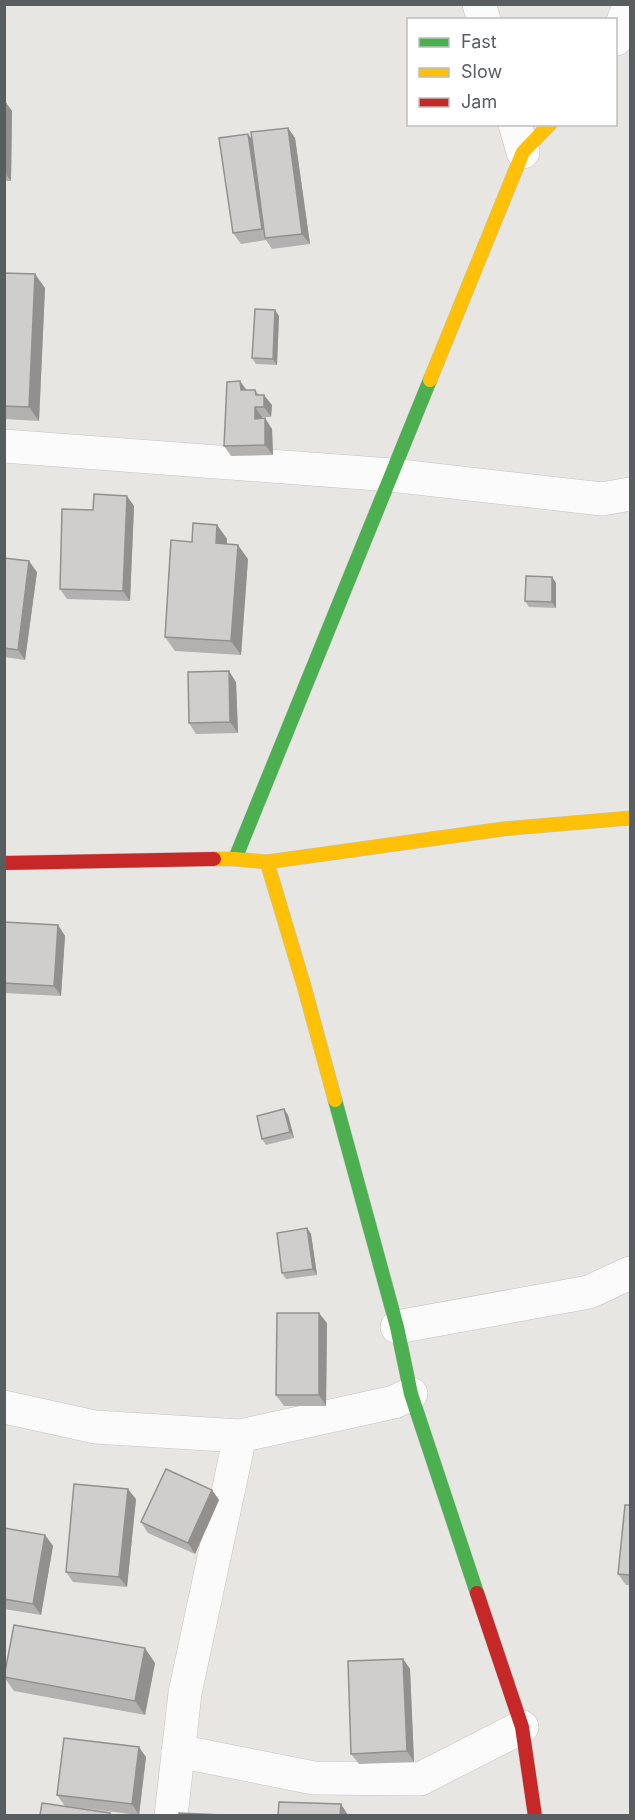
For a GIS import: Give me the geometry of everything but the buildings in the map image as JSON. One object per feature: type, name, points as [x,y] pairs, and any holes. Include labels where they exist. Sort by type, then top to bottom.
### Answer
[{"type":"street","points":[[617,34],[630,4]]},
{"type":"street","points":[[235,860],[391,475],[519,138],[546,126]]},
{"type":"street","points":[[4,446],[391,475],[602,499],[630,494]]},
{"type":"street","points":[[4,863],[235,860],[267,862],[503,829],[630,818]]},
{"type":"street","points":[[267,862],[304,986],[397,1327],[411,1394],[522,1727],[535,1815]]},
{"type":"street","points":[[397,1327],[589,1292],[630,1273]]},
{"type":"street","points":[[4,1407],[95,1427],[240,1436],[394,1402],[411,1394]]},
{"type":"street","points":[[171,1815],[184,1693],[240,1436]]},
{"type":"street","points":[[178,1751],[314,1778],[420,1779],[522,1727]]},
{"type":"traffic: fast","points":[[235,859],[430,380]]},
{"type":"traffic: fast","points":[[335,1100],[397,1327],[411,1394],[477,1593]]},
{"type":"traffic: slow","points":[[430,380],[523,152],[548,126]]},
{"type":"traffic: slow","points":[[214,859],[267,862],[503,829],[630,818]]},
{"type":"traffic: slow","points":[[267,862],[335,1100]]},
{"type":"traffic: jam","points":[[4,863],[214,859]]},
{"type":"traffic: jam","points":[[477,1593],[522,1727],[535,1816]]}]
